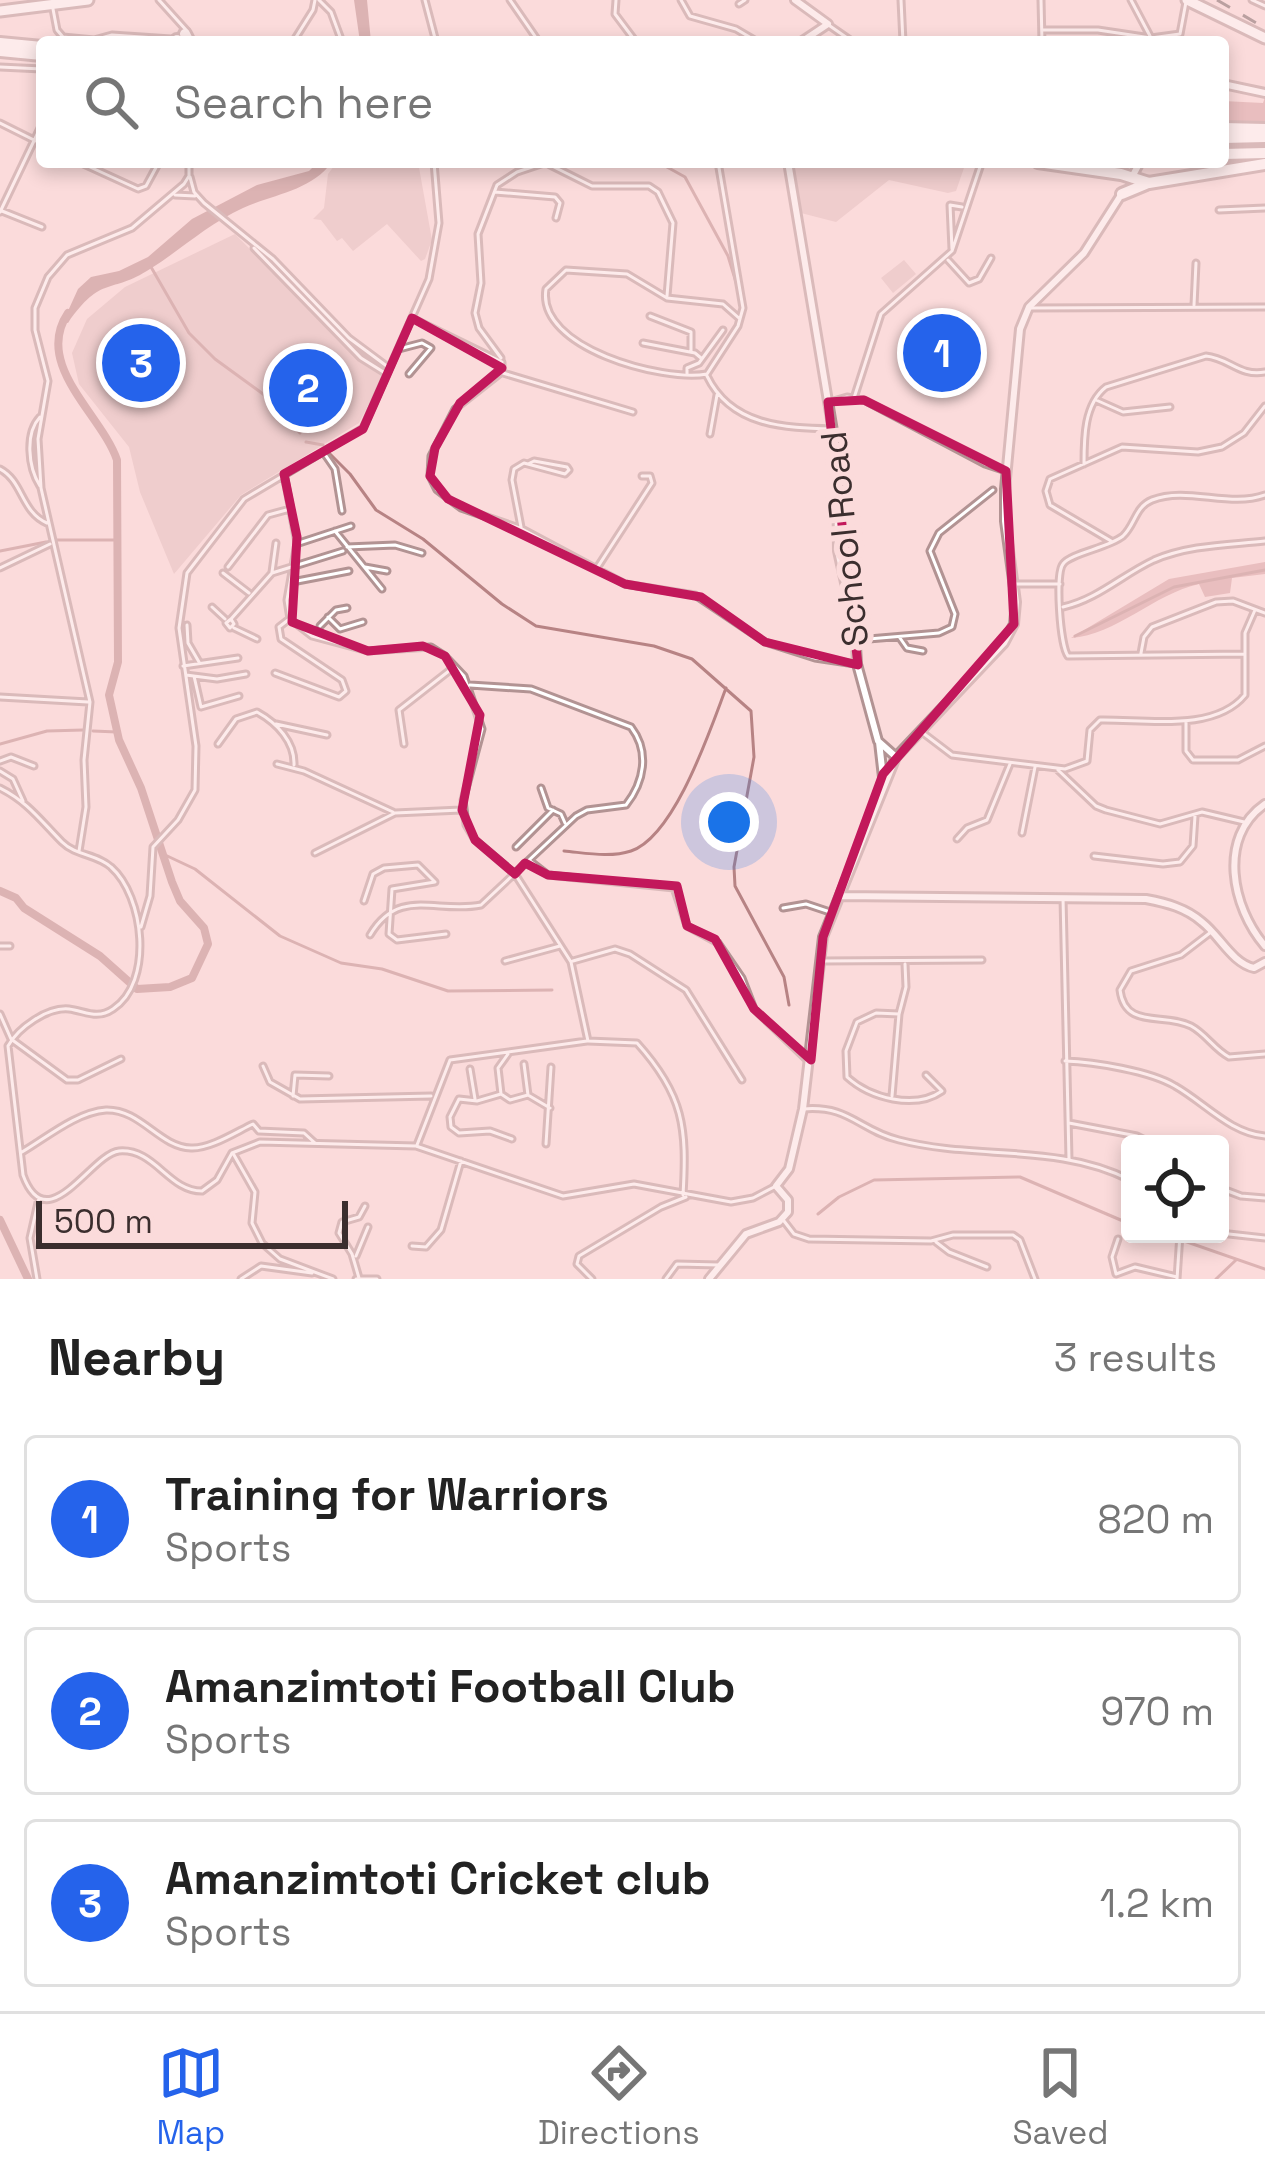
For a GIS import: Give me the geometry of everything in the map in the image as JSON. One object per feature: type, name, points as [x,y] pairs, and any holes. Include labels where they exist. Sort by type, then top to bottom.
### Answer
[{"type":"highway","points":[[0,47],[36,50]]},
{"type":"highway","points":[[1229,129],[1265,133]]},
{"type":"highway","points":[[1229,137],[1265,133]]},
{"type":"highway","points":[[1229,154],[1265,153]]},
{"type":"highway","points":[[1122,194],[1149,183],[1265,164]]},
{"type":"highway","points":[[1075,168],[1149,183]]},
{"type":"main road","points":[[0,14],[88,0]]},
{"type":"main road","points":[[1187,0],[1265,38]]},
{"type":"street","points":[[159,0],[184,36]]},
{"type":"street","points":[[296,36],[317,0],[334,16],[340,36]]},
{"type":"street","points":[[425,0],[434,36]]},
{"type":"street","points":[[510,0],[535,36]]},
{"type":"street","points":[[616,0],[616,14],[632,36]]},
{"type":"street","points":[[681,0],[688,14],[748,36]]},
{"type":"street","points":[[795,0],[844,36]]},
{"type":"street","points":[[901,0],[903,36]]},
{"type":"street","points":[[1041,0],[1042,36]]},
{"type":"street","points":[[1131,0],[1150,36]]},
{"type":"street","points":[[1160,36],[1183,31],[1187,0]]},
{"type":"street","points":[[1252,0],[1265,6]]},
{"type":"street","points":[[53,7],[57,30],[65,36]]},
{"type":"street","points":[[812,13],[815,32]]},
{"type":"street","points":[[809,36],[826,23]]},
{"type":"street","points":[[1042,31],[1098,30],[1138,36]]},
{"type":"street","points":[[815,32],[837,31]]},
{"type":"street","points":[[0,67],[36,69]]},
{"type":"street","points":[[1229,85],[1265,93]]},
{"type":"street","points":[[0,123],[34,140]]},
{"type":"street","points":[[36,136],[0,211],[42,227]]},
{"type":"street","points":[[92,168],[138,189],[146,187],[156,168]]},
{"type":"street","points":[[189,168],[197,196],[273,259],[388,371]]},
{"type":"street","points":[[140,930],[150,896],[153,847],[189,806],[195,790],[196,746],[179,628],[187,573],[239,504],[363,428],[429,279],[437,235],[434,168]]},
{"type":"street","points":[[502,372],[502,362],[475,314],[481,283],[478,234],[493,192],[510,176],[533,168]]},
{"type":"street","points":[[557,168],[592,187],[649,186],[658,192],[673,223],[667,298]]},
{"type":"street","points":[[719,168],[742,290],[740,320],[706,374],[687,377],[648,371],[584,345],[554,321],[544,294],[554,277],[573,270],[627,274],[667,298],[716,302],[740,320]]},
{"type":"street","name":"School Road","points":[[789,168],[839,474],[838,551],[857,664],[878,741],[882,786]]},
{"type":"street","points":[[854,398],[881,314],[952,251],[980,168]]},
{"type":"street","points":[[0,788],[44,819],[62,842],[114,870],[140,930],[142,951],[136,972],[125,995],[105,1013],[51,1012],[11,1039],[7,1065],[20,1153],[26,1183],[40,1196],[53,1198],[70,1191],[100,1160],[116,1151],[136,1153],[185,1189],[202,1191],[218,1180],[232,1153],[253,1142],[416,1147],[555,1195],[634,1184],[742,1202],[776,1186],[789,1168],[803,1109],[820,961],[832,913],[882,786],[896,757],[1004,643],[1014,624],[1005,521],[1017,340],[1029,308],[1084,253],[1137,168]]},
{"type":"street","points":[[79,853],[86,807],[84,760],[90,702],[41,488],[38,439],[48,381],[34,317],[48,277],[74,250],[133,228],[190,176]]},
{"type":"street","points":[[493,192],[555,197],[560,203],[556,218]]},
{"type":"street","points":[[170,196],[197,196]]},
{"type":"street","points":[[952,251],[950,205],[966,209]]},
{"type":"street","points":[[1219,210],[1265,208]]},
{"type":"street","points":[[249,242],[350,347],[388,371]]},
{"type":"street","points":[[946,259],[969,283],[979,279],[991,258]]},
{"type":"street","points":[[1194,307],[1196,263]]},
{"type":"street","points":[[1029,308],[1264,307],[1265,296]]},
{"type":"street","points":[[650,316],[691,332],[691,352]]},
{"type":"street","points":[[412,318],[502,362]]},
{"type":"street","points":[[687,377],[687,368],[702,359],[723,330]]},
{"type":"street","points":[[643,343],[691,352],[702,359]]},
{"type":"street","points":[[398,349],[422,344],[430,348],[409,374]]},
{"type":"street","points":[[1084,466],[1094,399],[1100,391],[1206,356],[1222,359],[1241,373],[1265,372]]},
{"type":"street","points":[[377,360],[392,361]]},
{"type":"street","points":[[502,372],[633,412]]},
{"type":"street","points":[[502,372],[455,409],[431,457],[430,476],[437,490],[461,508],[522,529],[625,584],[695,595],[766,642],[815,658],[857,664]]},
{"type":"street","points":[[706,374],[732,409],[752,419],[833,429]]},
{"type":"street","points":[[710,434],[717,394]]},
{"type":"street","points":[[828,402],[854,398],[1006,471]]},
{"type":"street","points":[[1094,399],[1123,412],[1170,407]]},
{"type":"street","points":[[1113,542],[1054,508],[1047,500],[1047,484],[1055,476],[1122,447],[1198,452],[1225,446],[1244,433],[1265,406]]},
{"type":"street","points":[[323,451],[335,469],[342,512]]},
{"type":"street","points":[[522,529],[512,475],[518,466],[534,461],[569,470],[565,474],[528,464]]},
{"type":"street","points":[[0,470],[10,474],[29,512],[47,524]]},
{"type":"street","points":[[284,474],[297,543],[286,608],[290,619],[306,633],[376,652],[430,647],[456,666],[470,685],[482,728],[462,810],[476,841],[514,874],[571,962],[588,1041]]},
{"type":"street","points":[[596,570],[652,483],[650,476],[642,476]]},
{"type":"street","points":[[856,640],[939,633],[952,627],[955,614],[930,551],[939,533],[993,490]]},
{"type":"street","points":[[1245,654],[1072,657],[1064,653],[1060,584],[1064,562],[1126,533],[1151,500],[1239,500],[1265,495]]},
{"type":"street","points":[[228,567],[268,515],[292,509]]},
{"type":"street","points":[[297,543],[351,526]]},
{"type":"street","points":[[335,531],[382,589]]},
{"type":"street","points":[[1061,607],[1094,597],[1131,572],[1176,551],[1265,541]]},
{"type":"street","points":[[0,568],[51,543]]},
{"type":"street","points":[[272,573],[276,543]]},
{"type":"street","points":[[229,620],[272,573],[345,549],[394,545],[422,553]]},
{"type":"street","points":[[364,567],[387,572]]},
{"type":"street","points":[[290,583],[349,571]]},
{"type":"street","points":[[223,573],[250,594]]},
{"type":"street","points":[[1014,584],[1060,584]]},
{"type":"street","points":[[1140,655],[1147,632],[1159,623],[1225,600],[1265,614]]},
{"type":"street","points":[[212,607],[233,627],[257,639]]},
{"type":"street","points":[[320,626],[347,608]]},
{"type":"street","points":[[920,730],[946,753],[1056,768],[1076,766],[1090,757],[1090,730],[1100,720],[1215,716],[1240,701],[1246,685],[1245,633],[1255,610]]},
{"type":"street","points":[[328,617],[333,626],[329,640]]},
{"type":"street","points":[[275,673],[336,696],[346,692],[342,680],[283,641],[279,627],[290,619]]},
{"type":"street","points":[[333,626],[363,622]]},
{"type":"street","points":[[187,625],[188,644],[200,663]]},
{"type":"street","points":[[899,637],[907,648],[922,651]]},
{"type":"street","points":[[183,666],[238,658]]},
{"type":"street","points":[[404,744],[399,710],[456,666]]},
{"type":"street","points":[[184,675],[217,679],[246,674]]},
{"type":"street","points":[[194,676],[201,707],[239,697]]},
{"type":"street","points":[[370,935],[389,912],[409,905],[476,906],[487,901],[566,824],[586,810],[622,807],[632,799],[643,768],[636,733],[625,724],[540,692],[470,685]]},
{"type":"street","points":[[0,697],[90,702]]},
{"type":"street","points":[[218,744],[236,718],[257,712],[293,748],[294,767]]},
{"type":"street","points":[[1186,719],[1186,751],[1193,760],[1243,759],[1265,746]]},
{"type":"street","points":[[274,724],[327,736]]},
{"type":"street","points":[[878,741],[896,757]]},
{"type":"street","points":[[0,760],[11,757],[34,766]]},
{"type":"street","points":[[957,839],[968,827],[987,820],[1011,762]]},
{"type":"street","points":[[277,764],[294,767],[394,813]]},
{"type":"street","points":[[1022,832],[1035,765]]},
{"type":"street","points":[[1056,768],[1100,808],[1160,824],[1196,814],[1246,823]]},
{"type":"street","points":[[0,771],[13,778],[24,802]]},
{"type":"street","points":[[541,788],[548,808],[561,814],[566,824]]},
{"type":"street","points":[[1265,804],[1246,823],[1233,876],[1244,916],[1265,946]]},
{"type":"street","points":[[315,853],[394,813],[462,810]]},
{"type":"street","points":[[515,847],[554,810]]},
{"type":"street","points":[[1094,856],[1180,862],[1193,846],[1196,814]]},
{"type":"street","points":[[529,859],[548,874],[674,888],[687,926],[718,943],[742,978],[754,1009],[796,1052],[811,1060]]},
{"type":"street","points":[[364,901],[368,880],[379,870],[422,866],[435,882],[392,889],[388,930],[393,939],[446,934]]},
{"type":"street","points":[[839,896],[1161,902],[1194,915],[1243,965],[1255,968],[1265,962]]},
{"type":"street","points":[[1063,898],[1069,1160]]},
{"type":"street","points":[[783,908],[806,904],[832,913]]},
{"type":"street","points":[[1212,931],[1181,955],[1131,971],[1120,990],[1124,1005],[1136,1017],[1192,1026],[1229,1057],[1265,1054]]},
{"type":"street","points":[[505,961],[561,945]]},
{"type":"street","points":[[0,946],[10,946]]},
{"type":"street","points":[[571,962],[615,949],[680,983],[742,1080]]},
{"type":"street","points":[[820,961],[982,961]]},
{"type":"street","points":[[892,1098],[899,1013],[906,987],[904,961]]},
{"type":"street","points":[[899,1013],[875,1013],[857,1022],[848,1037],[845,1065],[853,1083],[916,1102],[941,1093],[926,1075]]},
{"type":"street","points":[[0,1014],[11,1039],[69,1080],[121,1059]]},
{"type":"street","points":[[416,1147],[450,1060],[588,1041],[637,1043],[678,1102],[683,1118],[685,1196]]},
{"type":"street","points":[[501,1094],[498,1068],[509,1052]]},
{"type":"street","points":[[1065,1061],[1090,1062],[1165,1081],[1239,1130],[1265,1136]]},
{"type":"street","points":[[524,1064],[528,1095]]},
{"type":"street","points":[[263,1066],[270,1082],[294,1098],[433,1096]]},
{"type":"street","points":[[546,1144],[550,1067]]},
{"type":"street","points":[[470,1069],[475,1101]]},
{"type":"street","points":[[294,1098],[293,1076],[329,1076]]},
{"type":"street","points":[[512,1139],[490,1131],[454,1130],[449,1122],[456,1101],[501,1094],[514,1100],[528,1095]]},
{"type":"street","points":[[528,1095],[550,1108]]},
{"type":"street","points":[[803,1109],[835,1108],[879,1134],[911,1143],[1069,1160],[1121,1177]]},
{"type":"street","points":[[20,1153],[97,1112],[127,1113],[188,1148],[253,1124],[259,1131],[304,1133],[318,1146]]},
{"type":"street","points":[[1067,1123],[1132,1135]]},
{"type":"street","points":[[232,1153],[254,1190],[252,1222],[267,1249],[280,1259],[333,1279]]},
{"type":"street","points":[[412,1246],[426,1247],[436,1240],[462,1160]]},
{"type":"street","points":[[709,1279],[751,1231],[782,1220],[789,1207],[776,1186]]},
{"type":"street","points":[[1229,1192],[1265,1198]]},
{"type":"street","points":[[37,1279],[30,1238],[40,1196]]},
{"type":"street","points":[[592,1279],[577,1264],[578,1256],[685,1196]]},
{"type":"street","points":[[365,1206],[359,1217],[342,1222],[339,1236],[352,1254],[358,1279],[377,1279]]},
{"type":"street","points":[[782,1220],[794,1234],[809,1239],[1017,1236],[1035,1279]]},
{"type":"street","points":[[354,1264],[368,1227]]},
{"type":"street","points":[[1229,1234],[1265,1238]]},
{"type":"street","points":[[1118,1239],[1112,1257],[1116,1274],[1136,1268],[1177,1278],[1179,1243]]},
{"type":"street","points":[[934,1240],[949,1252],[987,1268]]},
{"type":"street","points":[[241,1279],[261,1266],[267,1249]]},
{"type":"street","points":[[666,1279],[677,1264],[721,1265]]},
{"type":"street","points":[[261,1266],[318,1274]]},
{"type":"highlighted area","points":[[412,318],[430,324],[502,368],[460,403],[435,448],[430,476],[448,499],[625,584],[701,597],[765,642],[858,665],[828,402],[864,400],[1006,471],[1014,624],[883,774],[823,937],[811,1060],[754,1009],[715,939],[687,926],[677,886],[548,875],[525,863],[515,874],[475,840],[462,810],[480,715],[445,656],[423,646],[368,651],[292,622],[297,537],[284,474],[363,429]]},
{"type":"shaded area","points":[[354,0],[367,0],[370,36],[359,36]]},
{"type":"shaded area","points":[[1265,97],[1265,125],[1229,123],[1229,101],[1263,103]]},
{"type":"shaded area","points":[[327,168],[303,186],[230,214],[136,277],[98,291],[68,323],[63,322],[78,289],[91,277],[119,271],[148,257],[192,219],[257,185]]},
{"type":"shaded area","points":[[332,168],[419,168],[432,240],[425,259],[421,261],[387,224],[353,251],[342,238],[337,241],[321,220],[313,219],[324,208]]},
{"type":"shaded area","points":[[794,168],[964,168],[956,191],[889,180],[836,222],[801,213]]},
{"type":"shaded area","points":[[235,234],[351,352],[383,376],[359,423],[241,495],[174,574],[140,492],[129,447],[79,384],[72,353],[87,319],[125,287]]},
{"type":"shaded area","points":[[904,260],[916,274],[893,293],[881,278]]},
{"type":"shaded area","points":[[1265,562],[1265,574],[1232,578],[1230,593],[1205,597],[1199,584],[1104,630],[1071,638],[1169,579]]},
{"type":"waterway","points":[[669,168],[685,177],[728,256],[739,292]]},
{"type":"waterway","points":[[151,267],[189,333],[263,394],[300,433]]},
{"type":"waterway","points":[[0,891],[100,956],[137,989],[170,987],[192,978],[208,944],[204,928],[180,901],[172,882],[141,788],[119,740],[109,695],[118,662],[117,460],[64,370],[59,332],[68,313]]},
{"type":"waterway","points":[[306,442],[323,445]]},
{"type":"waterway","points":[[329,453],[376,510],[423,539],[536,626],[654,646],[692,659],[751,711],[754,757],[734,867],[735,886],[784,977],[789,1005]]},
{"type":"waterway","points":[[56,540],[118,540]]},
{"type":"waterway","points":[[0,551],[46,542]]},
{"type":"waterway","points":[[1075,636],[1174,587],[1265,570]]},
{"type":"waterway","points":[[564,851],[615,854],[647,841],[689,780],[726,688]]},
{"type":"waterway","points":[[0,744],[47,731],[83,730]]},
{"type":"waterway","points":[[93,731],[117,732]]},
{"type":"waterway","points":[[163,854],[195,869],[280,936],[341,963],[382,969],[448,991],[552,990]]},
{"type":"waterway","points":[[818,1214],[839,1197],[874,1180],[1020,1177],[1121,1220]]},
{"type":"waterway","points":[[0,1220],[28,1279]]},
{"type":"waterway","points":[[1190,1243],[1265,1269]]},
{"type":"waterway","points":[[1216,1279],[1236,1260]]},
{"type":"railway","points":[[1217,0],[1265,28]]},
{"type":"place","name":"Training for Warriors","points":[[942,353]]},
{"type":"place","name":"Amanzimtoti Cricket club","points":[[141,363]]},
{"type":"place","name":"Amanzimtoti Football Club","points":[[308,388]]}]
